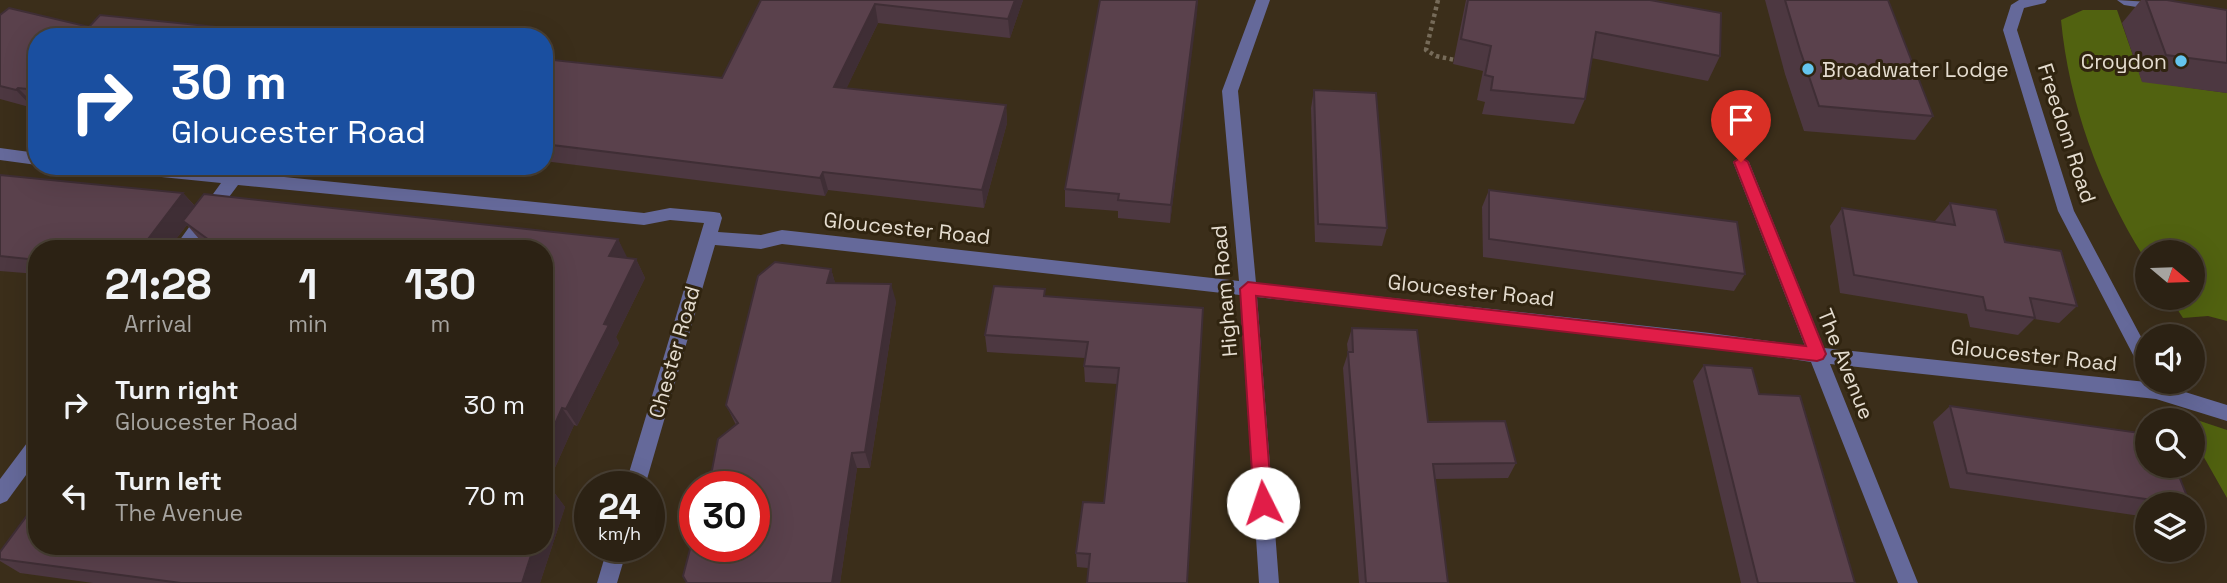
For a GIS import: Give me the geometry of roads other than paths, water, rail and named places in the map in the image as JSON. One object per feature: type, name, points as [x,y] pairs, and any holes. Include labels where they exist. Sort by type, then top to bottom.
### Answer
[{"type":"street","name":"Higham Road","points":[[1263,0],[1230,91],[1248,289],[1269,583]]},
{"type":"street","name":"Freedom Road","points":[[2040,0],[2018,5],[2010,30],[2066,211],[2135,342]]},
{"type":"street","points":[[2124,0],[2175,8]]},
{"type":"street","points":[[0,154],[28,158]]},
{"type":"street","name":"The Avenue","points":[[1741,162],[1908,583]]},
{"type":"street","points":[[203,175],[233,178]]},
{"type":"street","points":[[188,240],[233,178]]},
{"type":"street","name":"Chester Road","points":[[233,178],[644,219],[670,214],[714,218],[639,471]]},
{"type":"street","name":"Gloucester Road","points":[[707,238],[761,242],[782,237],[1817,354],[2135,384]]},
{"type":"street","name":"Gloucester Road","points":[[2176,394],[2227,413]]},
{"type":"street","points":[[0,495],[28,457]]},
{"type":"street","points":[[607,583],[613,562]]},
{"type":"place","name":"Croydon","points":[[2181,61]]},
{"type":"place","name":"Broadwater Lodge","points":[[1808,69]]}]
